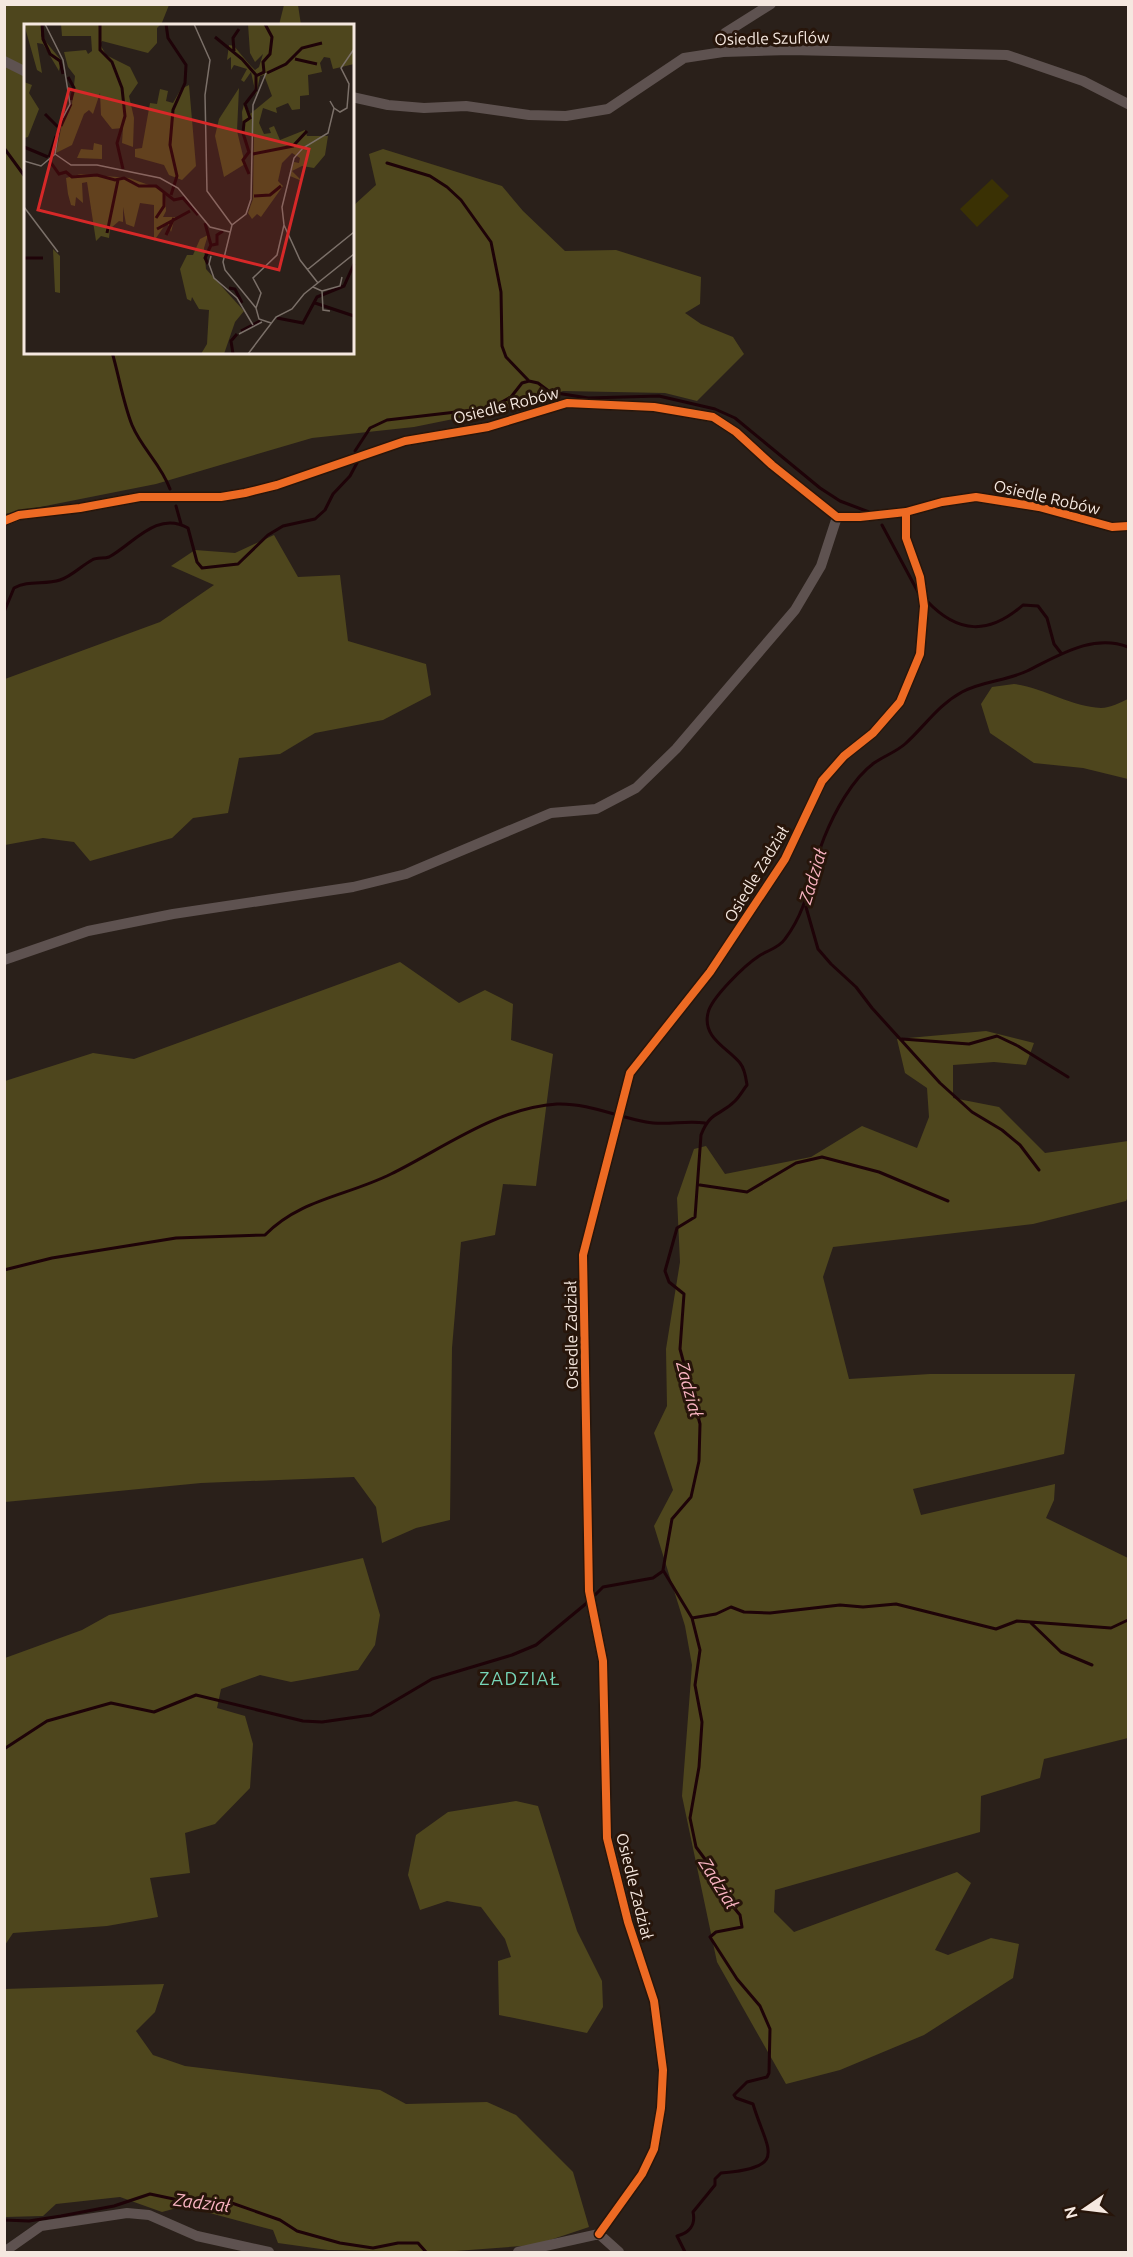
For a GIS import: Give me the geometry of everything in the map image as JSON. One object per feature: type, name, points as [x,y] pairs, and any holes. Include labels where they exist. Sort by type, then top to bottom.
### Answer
[{"type":"street","points":[[723,52],[725,33],[771,4]]},
{"type":"street","name":"Osiedle Szuflów","points":[[354,96],[388,105],[424,108],[466,106],[530,115],[566,116],[608,110],[684,58],[723,52],[790,50],[1007,55],[1083,81],[1128,104]]},
{"type":"street","points":[[4,61],[24,71]]},
{"type":"street","name":"Osiedle Robów","points":[[4,521],[19,515],[80,508],[140,497],[221,497],[245,493],[277,485],[405,441],[488,427],[567,404],[654,407],[713,417],[736,432],[837,517],[906,512],[942,502],[976,497],[1039,507],[1112,527],[1128,526]]},
{"type":"street","name":"Osiedle Zadział","points":[[599,2234],[642,2174],[654,2149],[661,2108],[663,2070],[654,2001],[628,1922],[607,1838],[603,1661],[589,1591],[583,1255],[630,1073],[710,972],[785,859],[822,781],[844,756],[873,733],[900,702],[920,654],[924,606],[922,584],[908,549],[906,512]]},
{"type":"street","points":[[4,960],[88,931],[173,914],[353,887],[406,874],[550,813],[596,809],[636,788],[676,749],[795,610],[821,566],[837,517]]},
{"type":"street","points":[[4,2252],[41,2226],[128,2212],[149,2215],[197,2236],[269,2253]]},
{"type":"street","points":[[518,2253],[599,2234],[619,2253]]},
{"type":"shaded area","points":[[4,5],[169,5],[161,24],[24,24],[24,354],[354,354],[354,205],[376,185],[369,154],[383,149],[502,186],[523,211],[565,251],[616,250],[701,277],[700,304],[685,313],[701,324],[733,337],[744,354],[697,401],[665,393],[563,391],[518,406],[414,427],[312,438],[156,484],[5,514]]},
{"type":"shaded area","points":[[284,5],[298,5],[301,24],[279,24]]},
{"type":"shaded area","points":[[992,179],[1009,196],[977,227],[960,209]]},
{"type":"shaded area","points":[[274,535],[298,577],[340,575],[348,641],[426,664],[431,695],[383,720],[315,733],[280,754],[239,758],[228,813],[193,818],[172,838],[90,861],[74,842],[43,838],[5,845],[5,679],[160,622],[214,585],[171,566],[195,550],[235,553]]},
{"type":"shaded area","points":[[1014,684],[1090,707],[1108,707],[1128,699],[1128,779],[1083,768],[1034,763],[990,733],[981,704],[992,687]]},
{"type":"shaded area","points":[[400,962],[459,1003],[485,990],[513,1004],[511,1040],[553,1054],[536,1186],[503,1184],[495,1235],[461,1242],[452,1348],[450,1520],[416,1528],[382,1543],[376,1507],[354,1477],[201,1483],[5,1502],[5,1081],[93,1053],[134,1059]]},
{"type":"shaded area","points":[[986,1031],[1034,1043],[1026,1065],[994,1062],[953,1065],[953,1098],[999,1107],[1045,1153],[1128,1141],[1128,1197],[1126,1201],[1033,1224],[833,1247],[823,1277],[849,1379],[930,1374],[1075,1374],[1064,1454],[913,1489],[921,1515],[1055,1484],[1054,1500],[1046,1518],[1128,1558],[1128,1738],[1044,1759],[1040,1778],[981,1796],[980,1832],[775,1890],[774,1912],[794,1932],[957,1872],[971,1883],[935,1950],[948,1955],[991,1938],[1019,1944],[1013,1978],[924,2035],[840,2070],[786,2084],[717,1962],[682,1796],[692,1665],[685,1626],[654,1526],[673,1490],[654,1433],[667,1406],[666,1349],[680,1262],[677,1198],[694,1149],[706,1146],[725,1174],[811,1157],[862,1126],[917,1148],[929,1117],[927,1088],[905,1073],[897,1039]]},
{"type":"shaded area","points":[[363,1558],[380,1615],[375,1645],[358,1670],[291,1682],[260,1675],[221,1689],[217,1708],[245,1716],[253,1744],[250,1788],[215,1824],[185,1833],[190,1873],[150,1878],[158,1917],[107,1926],[13,1933],[5,1945],[5,1658],[82,1630],[109,1615]]},
{"type":"shaded area","points":[[516,1801],[538,1806],[577,1931],[602,1981],[603,2007],[587,2033],[499,2015],[498,1961],[511,1957],[505,1939],[481,1907],[447,1901],[420,1910],[408,1875],[416,1835],[448,1812]]},
{"type":"shaded area","points":[[164,1984],[155,2012],[136,2031],[153,2055],[185,2066],[380,2090],[406,2104],[487,2102],[516,2115],[573,2172],[589,2227],[535,2245],[442,2252],[328,2250],[278,2243],[273,2230],[184,2206],[162,2212],[120,2197],[56,2204],[43,2216],[5,2217],[4,1989]]},
{"type":"waterway","points":[[4,148],[24,175]]},
{"type":"waterway","points":[[387,163],[430,176],[447,187],[461,200],[491,242],[501,292],[502,346],[506,357],[529,381]]},
{"type":"waterway","points":[[113,354],[132,425],[162,472],[170,489]]},
{"type":"waterway","points":[[355,451],[370,428],[387,420],[491,408],[511,397],[522,383],[529,381],[538,383],[550,392],[588,398],[659,396],[715,409],[735,418],[820,488],[840,501],[869,512]]},
{"type":"waterway","points":[[4,612],[14,588],[64,578],[92,560],[109,557],[146,531],[166,523],[188,528],[197,562],[202,568],[238,564],[268,535],[283,526],[315,519],[325,510],[333,494],[350,476],[358,461]]},
{"type":"waterway","points":[[176,506],[181,524]]},
{"type":"waterway","points":[[882,525],[918,592]]},
{"type":"waterway","points":[[927,601],[950,620],[974,627],[998,622],[1023,605],[1038,606],[1047,618],[1054,644],[1061,653]]},
{"type":"waterway","name":"Zadział","points":[[685,2252],[677,2236],[691,2228],[693,2212],[715,2185],[715,2179],[721,2173],[757,2166],[765,2161],[768,2154],[753,2104],[736,2098],[734,2095],[747,2082],[767,2077],[770,2029],[760,2006],[737,1979],[710,1937],[716,1932],[742,1927],[740,1915],[726,1898],[716,1874],[696,1847],[690,1818],[699,1767],[702,1722],[695,1685],[700,1650],[692,1618],[663,1570],[672,1519],[691,1497],[699,1461],[700,1424],[680,1349],[684,1294],[669,1282],[665,1271],[677,1228],[695,1217],[701,1135],[704,1127],[712,1118],[730,1106],[747,1085],[742,1065],[712,1036],[707,1022],[708,1013],[715,999],[729,982],[753,960],[780,945],[793,927],[805,902],[828,828],[844,797],[866,770],[901,747],[953,697],[970,688],[1019,674],[1063,653],[1089,644],[1115,643],[1128,647]]},
{"type":"waterway","points":[[806,907],[818,949],[831,964],[856,987],[940,1083],[972,1112],[1002,1130],[1020,1145],[1039,1170]]},
{"type":"waterway","points":[[902,1039],[969,1044],[997,1036],[1018,1046],[1068,1077]]},
{"type":"waterway","points":[[4,1270],[52,1258],[176,1238],[265,1235],[293,1213],[391,1174],[492,1121],[535,1107],[569,1104],[653,1123],[705,1123]]},
{"type":"waterway","points":[[700,1185],[747,1192],[796,1163],[822,1157],[879,1172],[948,1201]]},
{"type":"waterway","points":[[593,1597],[603,1587],[653,1578],[663,1571]]},
{"type":"waterway","points":[[4,1749],[47,1721],[111,1703],[154,1712],[196,1695],[303,1721],[322,1722],[371,1715],[432,1679],[512,1655],[536,1645],[588,1602]]},
{"type":"waterway","points":[[692,1618],[716,1614],[731,1607],[744,1612],[770,1613],[840,1605],[863,1607],[896,1604],[996,1629],[1017,1621],[1111,1628],[1128,1620]]},
{"type":"waterway","points":[[1031,1623],[1061,1652],[1092,1665]]},
{"type":"waterway","name":"Zadział","points":[[4,2220],[29,2221],[61,2216],[114,2206],[150,2194],[207,2206],[229,2202],[280,2220],[297,2231],[340,2243],[373,2248],[398,2243],[418,2243],[426,2252]]},
{"type":"cycle path","points":[[4,521],[19,515],[80,508],[140,497],[221,497],[245,493],[277,485],[405,441],[488,427],[567,403],[654,407],[713,417],[736,432],[772,465],[837,517],[906,512],[942,502],[976,497],[1039,507],[1112,527],[1128,526]]},
{"type":"cycle path","points":[[599,2234],[642,2174],[654,2149],[661,2108],[663,2070],[654,2001],[628,1922],[607,1838],[603,1661],[589,1591],[583,1255],[630,1073],[710,972],[785,859],[822,781],[844,756],[873,733],[900,702],[920,654],[924,606],[920,577],[906,538],[906,512]]},
{"type":"district","name":"ZADZIAŁ","points":[[520,1678]]}]
